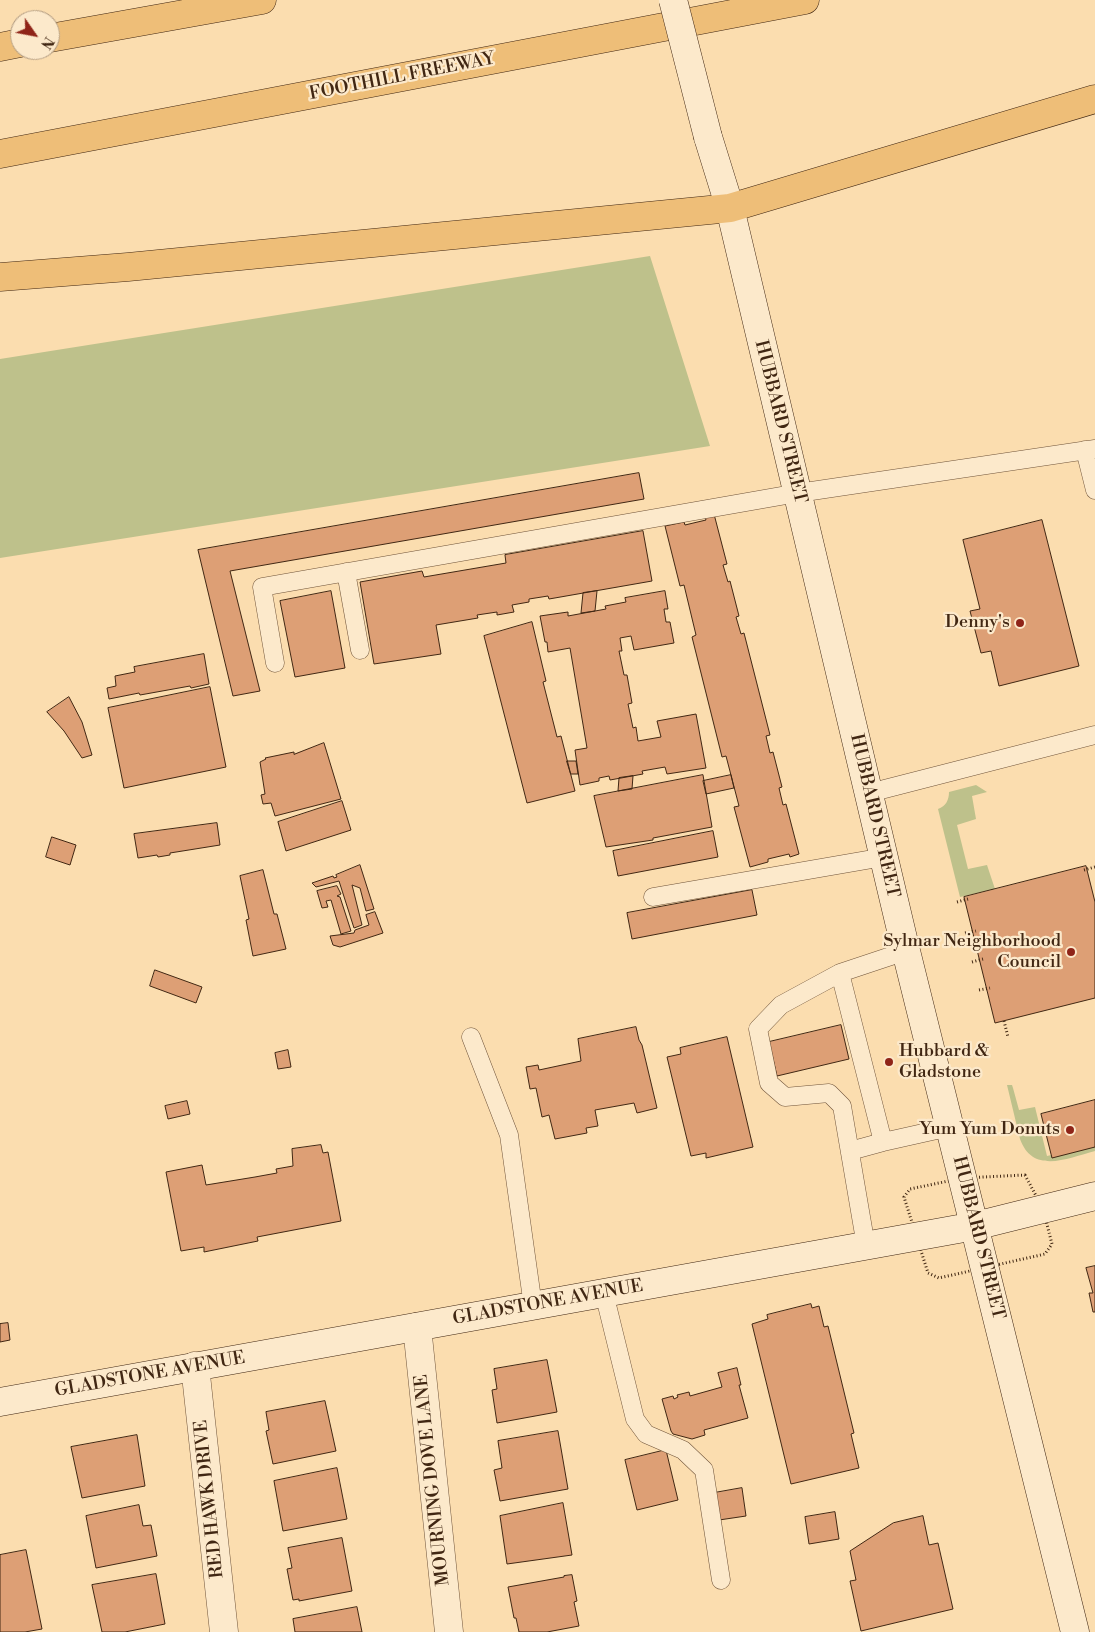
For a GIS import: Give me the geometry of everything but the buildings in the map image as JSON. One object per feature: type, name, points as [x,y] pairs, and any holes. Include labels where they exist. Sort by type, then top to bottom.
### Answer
[{"type":"highway","points":[[60,36],[262,0]]},
{"type":"highway","name":"FOOTHILL FREEWAY","points":[[0,154],[805,0]]},
{"type":"highway","points":[[0,277],[128,267],[730,208],[1095,98]]},
{"type":"street","name":"HUBBARD STREET","points":[[673,0],[708,137],[730,208],[906,951],[1075,1632]]},
{"type":"street","name":"GLADSTONE AVENUE","points":[[0,1402],[975,1226],[1095,1196]]},
{"type":"street","name":"MOURNING DOVE LANE","points":[[417,1327],[449,1632]]},
{"type":"street","name":"RED HAWK DRIVE","points":[[195,1366],[224,1632]]},
{"type":"lane","points":[[275,663],[262,587],[798,493],[1090,449],[1095,490]]},
{"type":"lane","points":[[346,572],[360,650]]},
{"type":"lane","points":[[869,793],[1095,735]]},
{"type":"lane","points":[[653,897],[884,857]]},
{"type":"lane","points":[[866,1246],[842,1106],[829,1093],[784,1097],[769,1083],[758,1030],[781,1005],[840,973],[906,951]]},
{"type":"lane","points":[[840,973],[883,1142]]},
{"type":"lane","points":[[471,1037],[509,1135],[533,1306]]},
{"type":"lane","points":[[850,1151],[950,1127]]},
{"type":"lane","points":[[604,1293],[635,1419],[646,1434],[682,1450],[704,1470],[721,1580]]},
{"type":"path","points":[[1084,870],[1095,867]]},
{"type":"path","points":[[957,902],[968,899]]},
{"type":"path","points":[[965,933],[976,930]]},
{"type":"path","points":[[972,962],[983,959]]},
{"type":"path","points":[[979,990],[990,988]]},
{"type":"path","points":[[1004,1021],[1008,1036]]},
{"type":"green space","points":[[650,256],[710,446],[0,558],[0,359]]},
{"type":"green space","points":[[976,785],[987,792],[972,796],[976,819],[957,825],[968,869],[987,865],[995,889],[960,897],[938,809],[946,802],[949,792]]},
{"type":"green space","points":[[1007,1085],[1012,1085],[1019,1110],[1035,1107],[1047,1156],[1095,1145],[1095,1151],[1063,1160],[1042,1160],[1033,1157],[1026,1150],[1020,1139]]},
{"type":"place","name":"Denny's","points":[[1020,623]]},
{"type":"place","name":"Sylmar Neighborhood Council","points":[[1071,952]]},
{"type":"place","name":"Hubbard & Gladstone","points":[[889,1062]]},
{"type":"place","name":"Yum Yum Donuts","points":[[1070,1130]]}]
